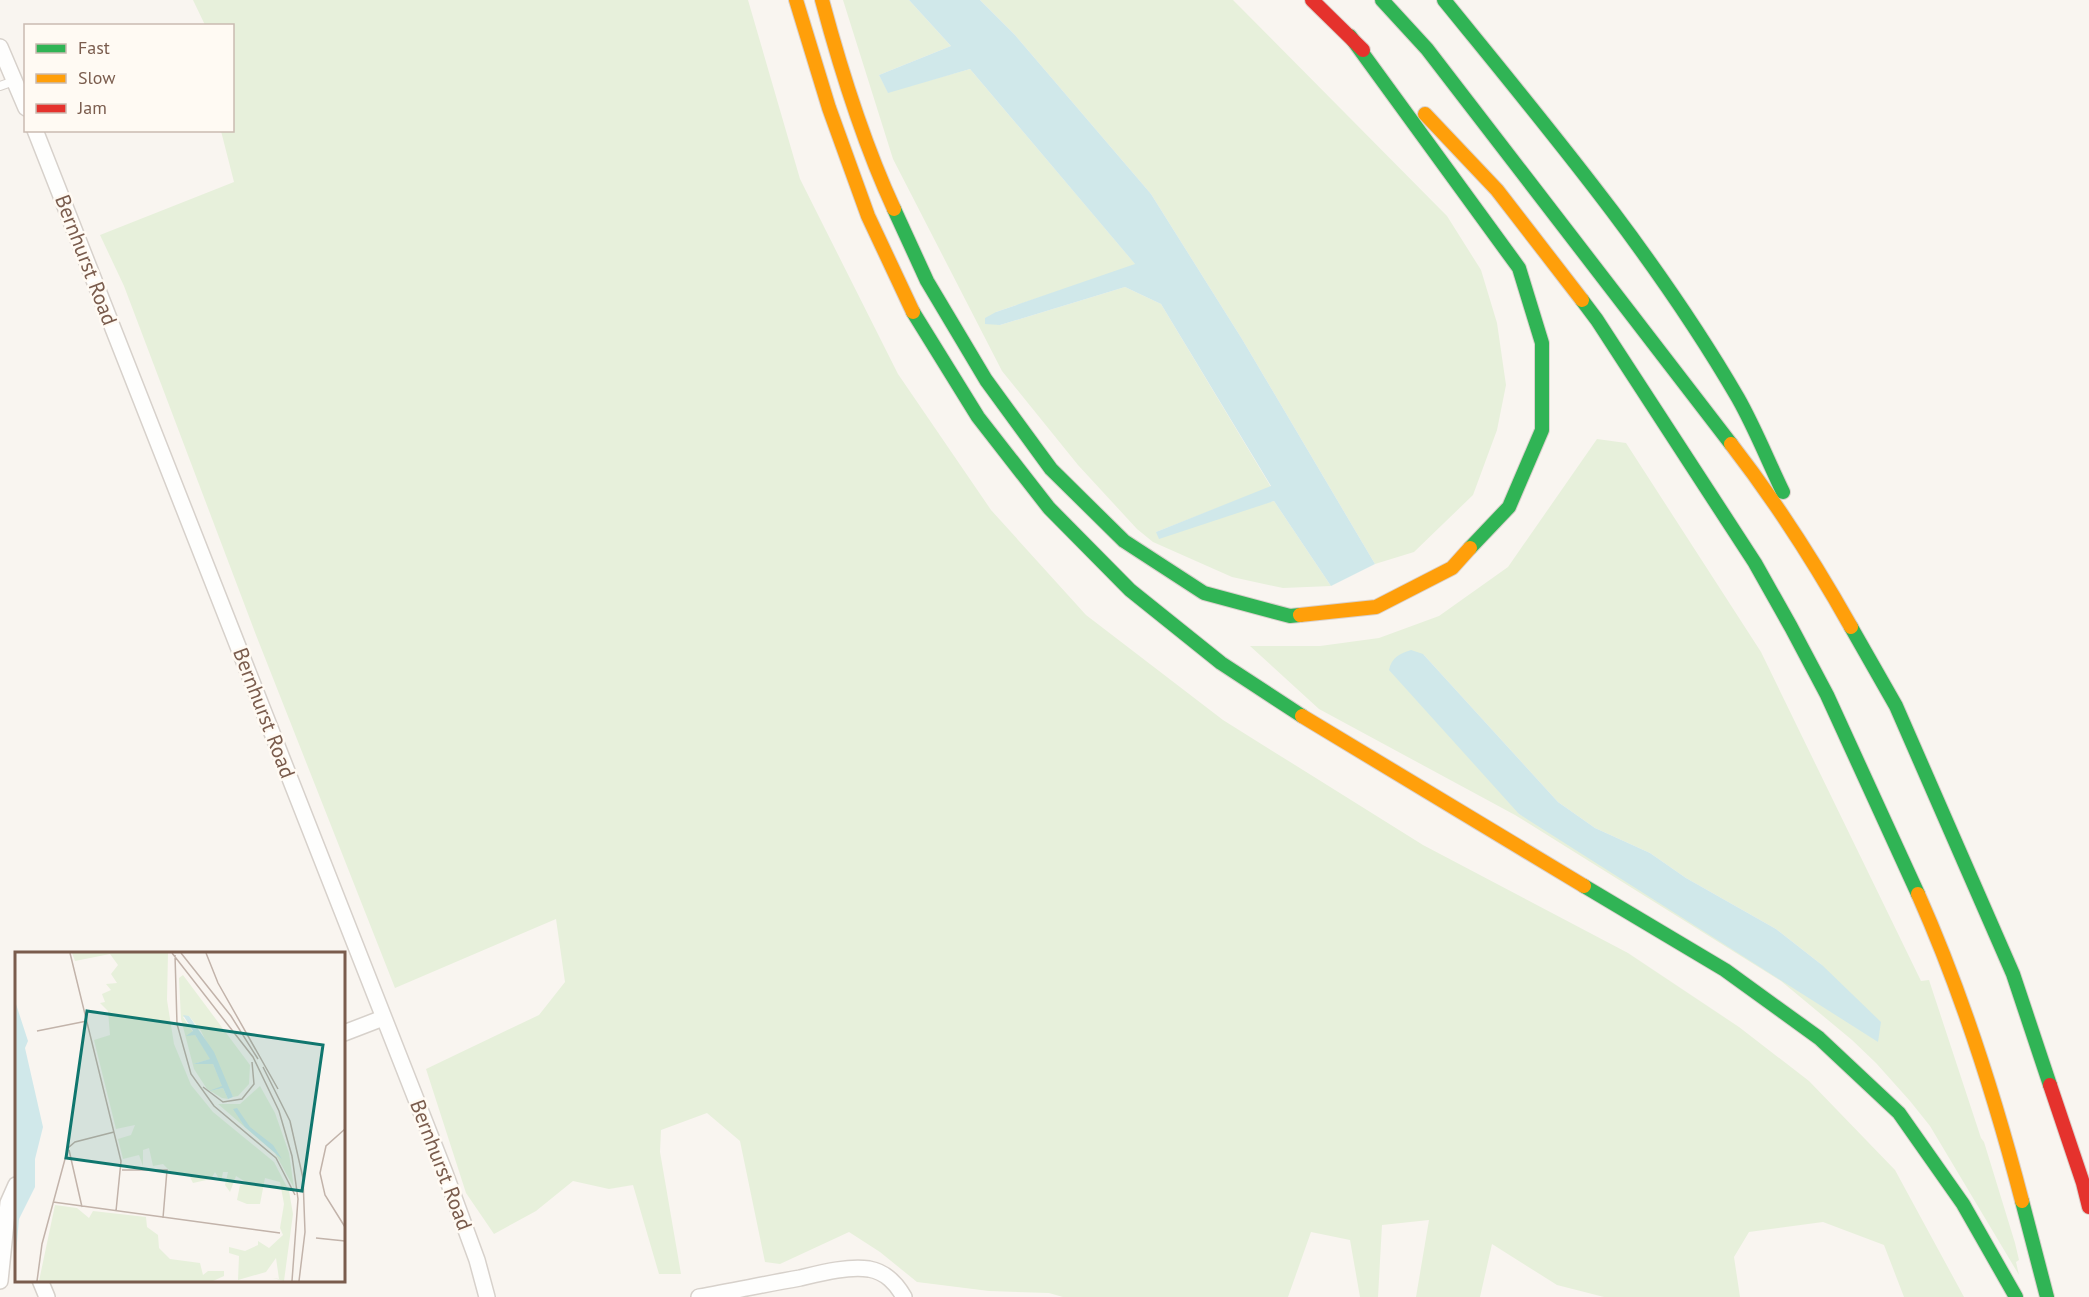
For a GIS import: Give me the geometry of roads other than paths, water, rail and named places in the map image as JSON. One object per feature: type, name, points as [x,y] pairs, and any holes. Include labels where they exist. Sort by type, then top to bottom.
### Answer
[{"type":"highway","points":[[796,0],[829,108],[868,216],[917,320],[978,417],[1049,508],[1130,590],[1221,663],[1321,728],[1725,970],[1819,1038],[1899,1113],[1963,1204],[2016,1297]]},
{"type":"highway","points":[[822,0],[839,62],[878,175],[927,281],[986,380],[1051,469],[1124,541],[1204,593],[1290,616],[1376,607],[1452,568],[1509,507],[1542,430],[1542,343],[1519,268],[1350,36]]},
{"type":"highway","points":[[1312,0],[1350,36],[1497,190],[1597,320],[1755,563],[1827,695],[1892,833],[1930,921],[1961,1002],[2013,1170],[2047,1297]]},
{"type":"highway","points":[[1382,0],[1427,49],[1622,300],[1756,476],[1819,569]]},
{"type":"highway","points":[[1444,0],[1610,208],[1702,341],[1739,400],[1819,569],[1896,706],[2013,974],[2089,1206]]},
{"type":"street","points":[[0,47],[7,83],[24,105]]},
{"type":"street","name":"Bernhurst Road","points":[[36,132],[449,1183],[477,1260],[487,1297]]},
{"type":"street","points":[[345,1033],[383,1017]]},
{"type":"street","points":[[0,1281],[8,1203],[15,1187]]},
{"type":"street","points":[[8,1203],[15,1221]]},
{"type":"street","points":[[699,1297],[854,1269],[870,1269],[886,1276],[901,1292]]},
{"type":"street","points":[[40,1282],[47,1297]]},
{"type":"water","points":[[909,0],[980,0],[1015,35],[1151,194],[1242,339],[1375,564],[1331,586],[1274,501],[1159,539],[1156,532],[1271,486],[1161,304],[1125,287],[1000,325],[985,324],[985,318],[996,312],[1135,264],[970,69],[888,93],[879,75],[951,46]]},
{"type":"water","points":[[1411,650],[1423,654],[1558,802],[1595,828],[1650,853],[1686,878],[1776,929],[1822,965],[1881,1022],[1878,1042],[1519,814],[1389,670],[1397,657]]}]
